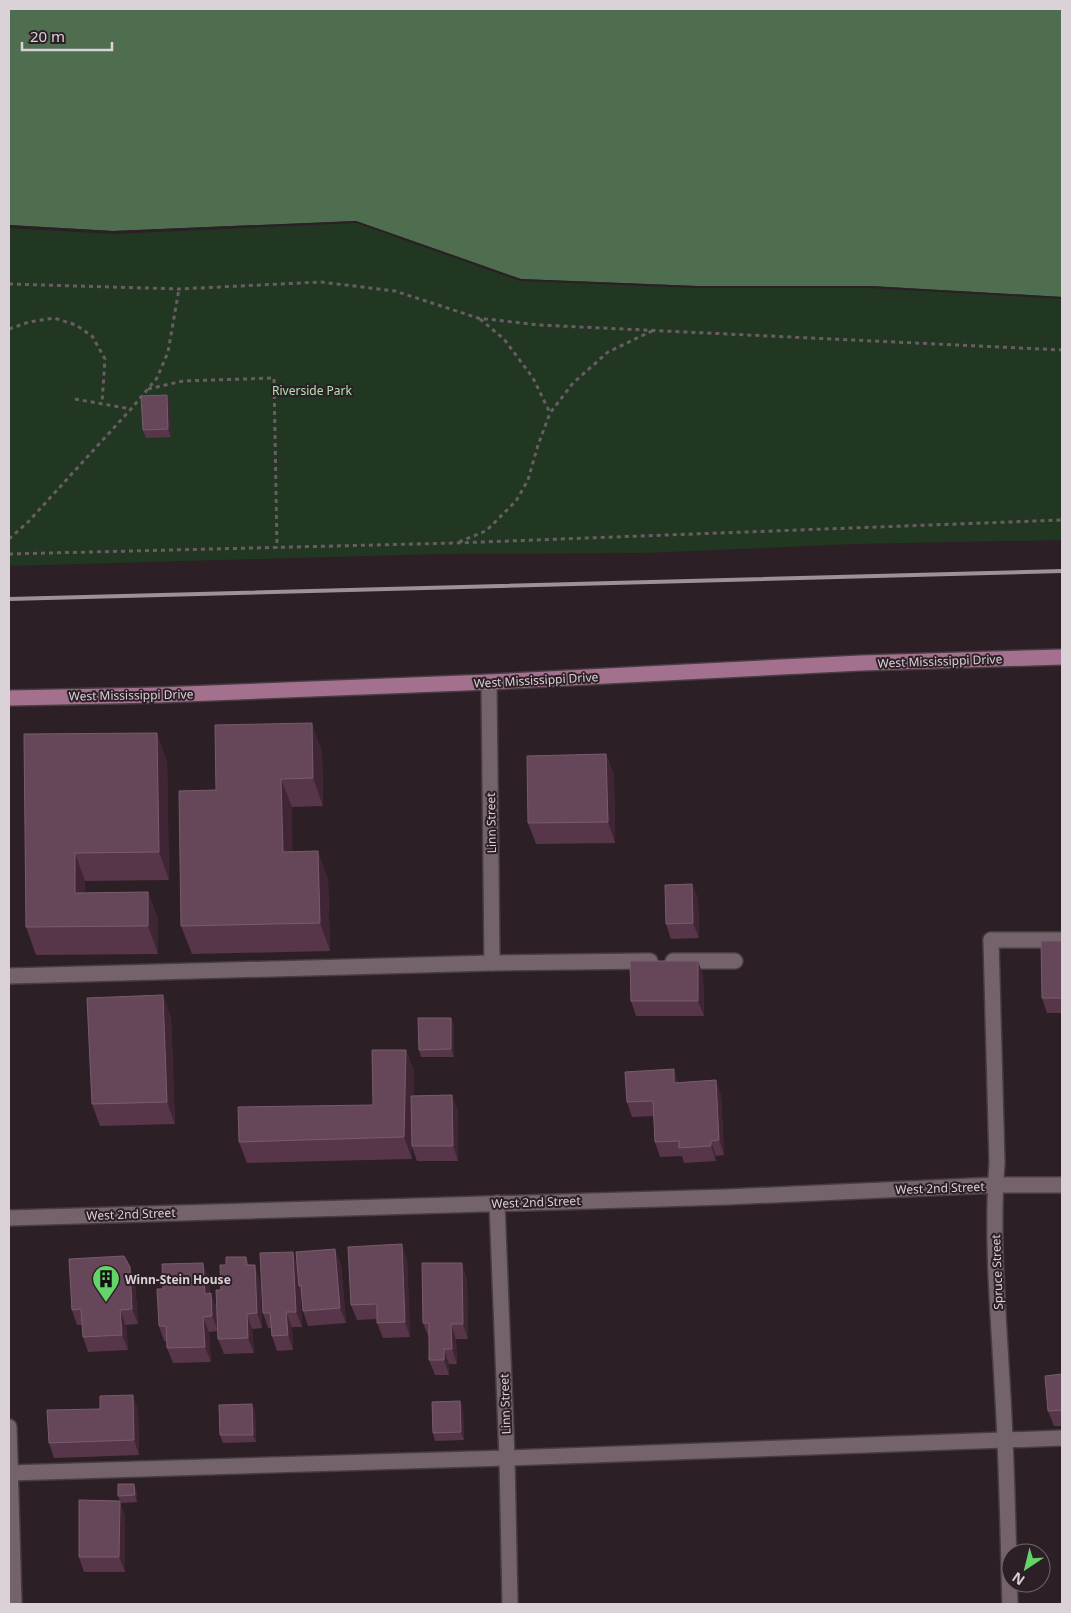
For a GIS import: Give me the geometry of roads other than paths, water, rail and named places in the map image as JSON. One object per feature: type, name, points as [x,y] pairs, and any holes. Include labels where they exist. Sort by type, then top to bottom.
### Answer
[{"type":"main road","name":"West Mississippi Drive","points":[[9,698],[159,696],[489,682],[861,663],[1062,657]]},
{"type":"street","name":"Linn Street","points":[[489,682],[492,963]]},
{"type":"street","name":"Spruce Street","points":[[1010,1604],[1006,1440],[996,1280],[995,1185],[997,1163],[991,940],[1062,940]]},
{"type":"street","points":[[9,976],[492,963],[735,961]]},
{"type":"street","name":"West 2nd Street","points":[[9,1218],[727,1197],[995,1185],[1062,1185]]},
{"type":"street","name":"Linn Street","points":[[497,1203],[507,1458],[510,1604]]},
{"type":"street","points":[[9,1427],[14,1604]]},
{"type":"street","points":[[9,1473],[507,1458],[1062,1438]]},
{"type":"railway","points":[[9,599],[1062,571]]},
{"type":"place","name":"Winn-Stein House","points":[[106,1303]]},
{"type":"park label","name":"Riverside Park","points":[[312,390]]}]
